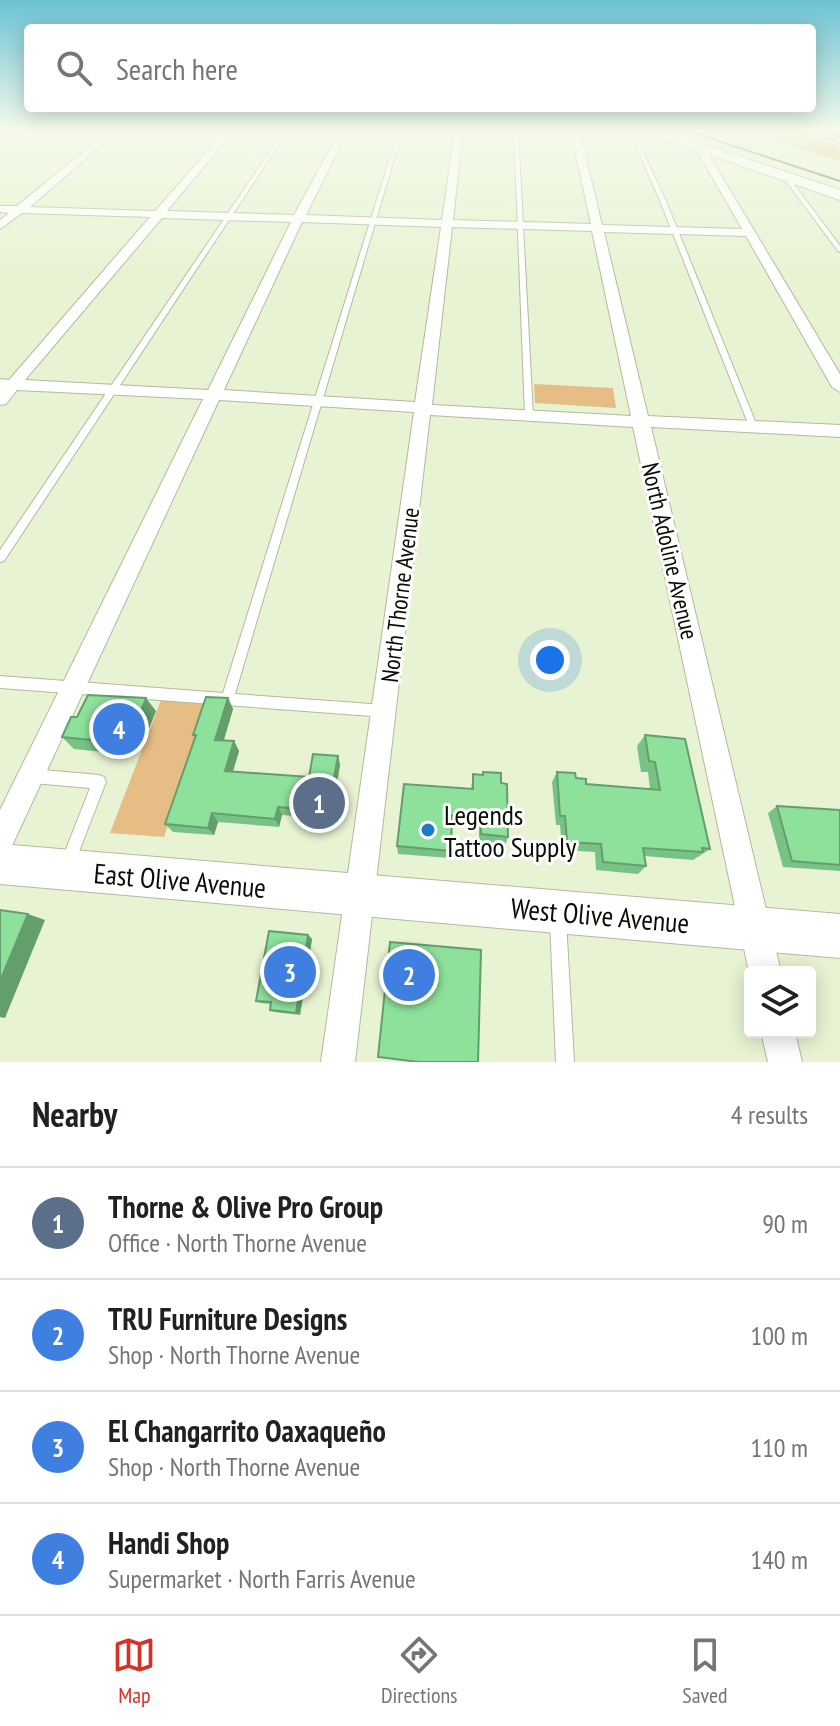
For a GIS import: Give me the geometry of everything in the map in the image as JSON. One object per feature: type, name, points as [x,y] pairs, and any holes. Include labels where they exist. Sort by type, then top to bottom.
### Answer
[{"type":"main road","points":[[792,179],[840,195]]},
{"type":"main road","name":"East Olive Avenue","points":[[0,864],[361,895]]},
{"type":"main road","name":"West Olive Avenue","points":[[361,895],[840,936]]},
{"type":"street","points":[[0,226],[57,179]]},
{"type":"street","points":[[0,400],[6,384],[188,179]]},
{"type":"street","points":[[0,840],[319,179]]},
{"type":"street","name":"North Thorne Avenue","points":[[338,1062],[453,179]]},
{"type":"street","name":"North Adoline Avenue","points":[[585,179],[764,966]]},
{"type":"street","points":[[718,179],[840,387]]},
{"type":"street","points":[[0,209],[596,231],[750,233]]},
{"type":"street","points":[[6,384],[397,404],[529,416],[840,431]]},
{"type":"street","points":[[779,1038],[785,1062]]},
{"type":"lane","points":[[0,558],[254,179]]},
{"type":"lane","points":[[227,699],[386,179]]},
{"type":"lane","points":[[519,179],[529,416]]},
{"type":"lane","points":[[652,179],[753,426]]},
{"type":"lane","points":[[787,179],[840,250]]},
{"type":"lane","points":[[0,682],[385,711]]},
{"type":"lane","points":[[31,776],[99,782],[65,870]]},
{"type":"lane","points":[[558,911],[565,1062]]},
{"type":"shaded area","points":[[534,384],[613,388],[616,408],[535,403]]},
{"type":"shaded area","points":[[161,700],[210,702],[164,837],[110,833]]},
{"type":"building","points":[[88,695],[146,698],[130,738],[113,737],[111,742],[62,737],[71,717],[77,717]]},
{"type":"building","points":[[206,697],[228,698],[215,740],[234,741],[225,771],[309,777],[313,754],[338,756],[328,811],[278,807],[275,819],[212,813],[208,828],[165,824]]},
{"type":"building","points":[[645,735],[685,739],[710,849],[702,848],[703,852],[643,848],[646,866],[603,862],[601,844],[567,842],[565,816],[560,816],[557,772],[575,773],[576,778],[586,779],[586,784],[660,790],[655,762],[649,761]]},
{"type":"building","points":[[483,772],[501,773],[501,783],[507,784],[508,837],[481,834],[481,818],[452,815],[451,851],[397,846],[404,784],[473,789],[473,774],[483,775]]},
{"type":"building","points":[[777,806],[840,810],[840,865],[792,861]]},
{"type":"building","points":[[0,910],[28,914],[0,981]]},
{"type":"building","points":[[269,931],[308,935],[296,1013],[270,1010],[271,1002],[256,1001]]},
{"type":"building","points":[[390,942],[481,950],[478,1062],[419,1062],[378,1057]]},
{"type":"railway","points":[[833,179],[840,181]]},
{"type":"place","name":"Handi Shop","points":[[119,729]]},
{"type":"place","name":"Thorne & Olive Pro Group","points":[[319,803]]},
{"type":"place","name":"Legends Tattoo Supply","points":[[428,830]]},
{"type":"place","name":"El Changarrito Oaxaqueño","points":[[290,972]]},
{"type":"place","name":"TRU Furniture Designs","points":[[409,975]]}]
